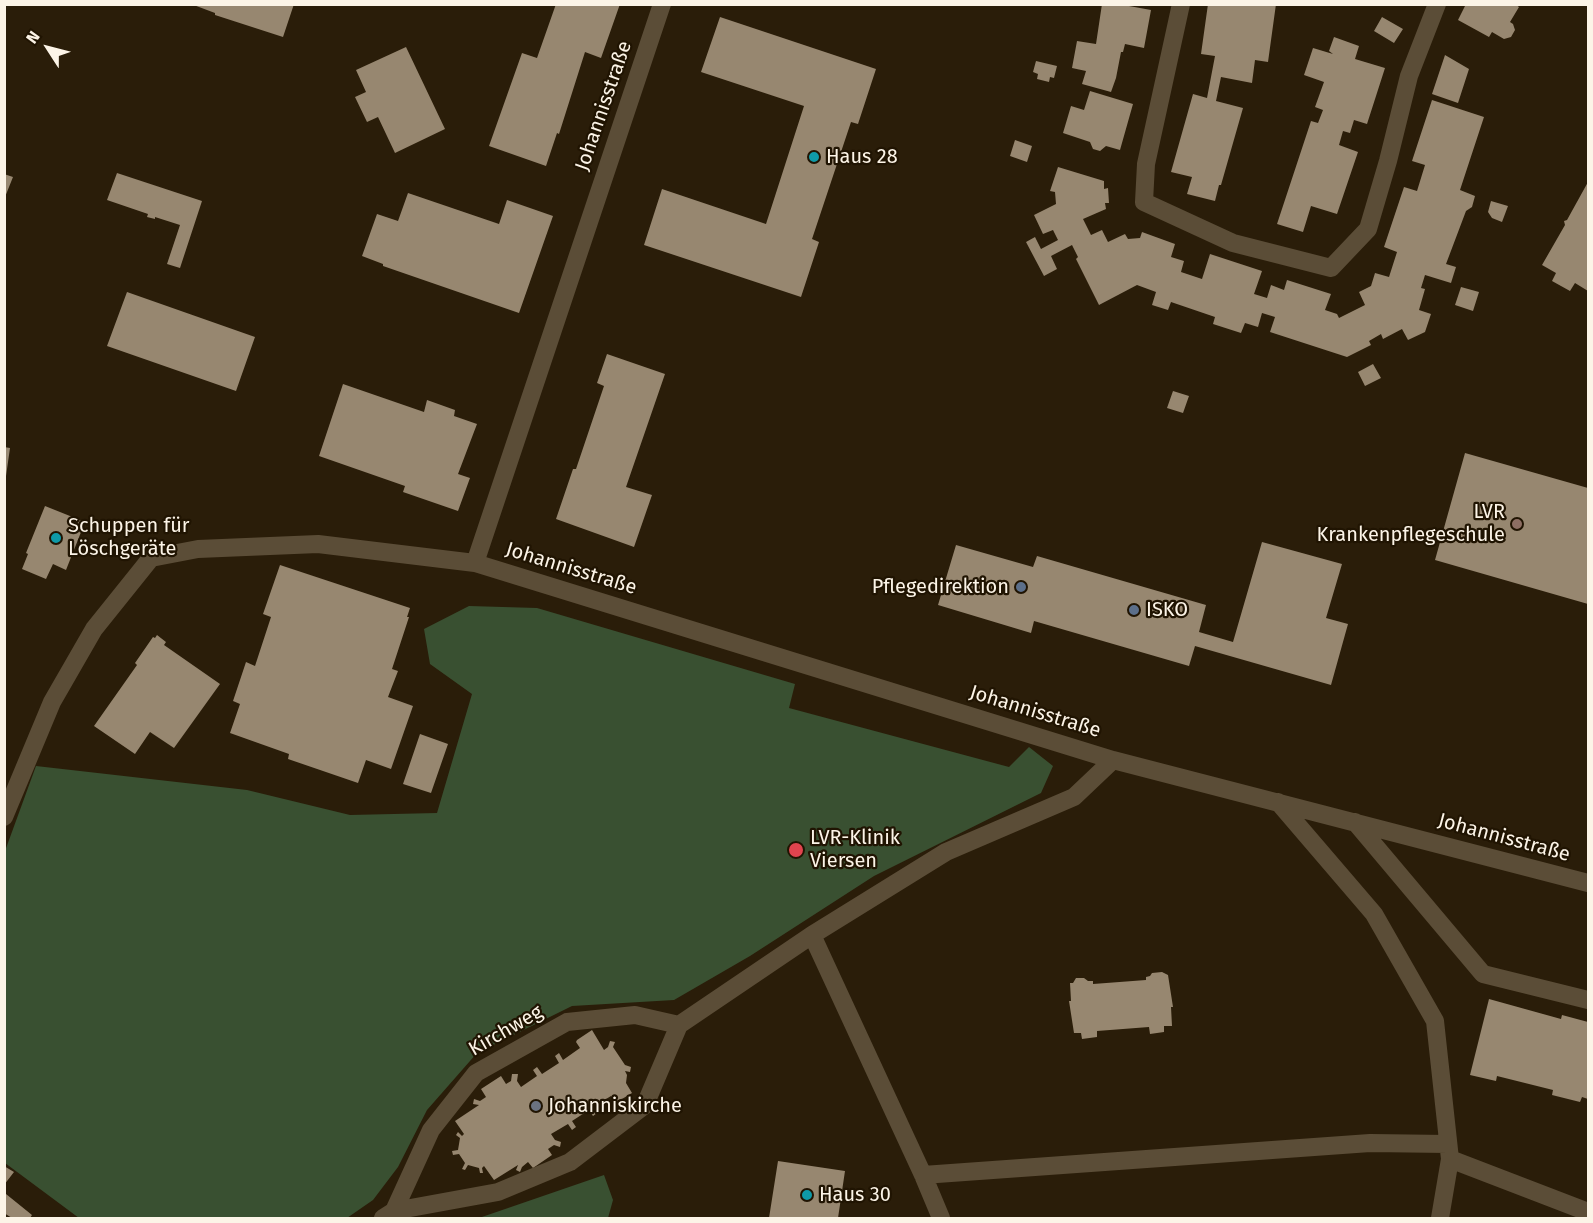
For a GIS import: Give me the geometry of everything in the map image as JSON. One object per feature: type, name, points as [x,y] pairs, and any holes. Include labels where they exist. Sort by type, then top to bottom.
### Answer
[{"type":"street","name":"Johannisstraße","points":[[475,563],[662,4]]},
{"type":"street","points":[[1180,4],[1146,164],[1144,202],[1233,243],[1331,268],[1368,229],[1409,76],[1437,4]]},
{"type":"street","name":"Johannisstraße","points":[[4,817],[52,702],[94,629],[151,558],[198,549],[318,544],[475,563],[1113,760],[1588,883]]},
{"type":"street","points":[[680,1025],[812,935],[946,852],[1074,797],[1113,760]]},
{"type":"street","points":[[1278,802],[1374,914],[1435,1021],[1449,1152],[1440,1218]]},
{"type":"street","points":[[1355,822],[1483,974],[1588,1000]]},
{"type":"street","points":[[812,935],[941,1218]]},
{"type":"street","name":"Kirchweg","points":[[635,1015],[680,1025],[645,1105],[570,1162],[498,1192],[389,1215],[431,1131],[476,1073],[567,1022],[635,1015]]},
{"type":"street","points":[[923,1175],[1370,1143],[1449,1152],[1588,1212]]},
{"type":"green space","points":[[469,606],[537,608],[795,684],[789,708],[1009,767],[1029,747],[1053,766],[1041,793],[874,876],[750,956],[674,1000],[572,1006],[477,1053],[427,1110],[398,1167],[373,1200],[347,1218],[79,1218],[5,1163],[5,851],[36,766],[247,790],[350,815],[437,813],[472,694],[430,664],[424,629]]},
{"type":"green space","points":[[604,1175],[613,1200],[608,1218],[479,1218]]},
{"type":"building","points":[[191,4],[294,4],[283,37],[215,15],[215,13]]},
{"type":"building","points":[[556,4],[620,4],[601,58],[585,52],[559,134],[557,133],[546,166],[489,146],[522,53],[537,58]]},
{"type":"building","points":[[1102,4],[1118,4],[1151,10],[1144,48],[1125,44],[1111,92],[1082,84],[1086,71],[1072,68],[1077,41],[1096,44]]},
{"type":"building","points":[[1208,4],[1276,4],[1268,62],[1255,60],[1252,83],[1221,77],[1216,101],[1243,108],[1215,201],[1187,194],[1192,177],[1171,172],[1193,94],[1207,98],[1215,56],[1201,54]]},
{"type":"building","points":[[1466,4],[1515,4],[1519,7],[1510,22],[1515,30],[1511,37],[1504,39],[1492,32],[1489,37],[1458,20]]},
{"type":"building","name":"Haus 28","points":[[720,17],[876,69],[858,124],[851,122],[812,239],[819,242],[801,297],[644,245],[662,189],[766,224],[804,106],[701,72]]},
{"type":"building","points":[[1382,17],[1403,29],[1394,43],[1374,31]]},
{"type":"building","points":[[1334,37],[1359,46],[1355,59],[1385,68],[1367,124],[1354,120],[1350,133],[1343,131],[1339,145],[1358,152],[1337,214],[1311,206],[1303,232],[1277,224],[1311,121],[1318,123],[1323,110],[1315,107],[1324,82],[1304,75],[1313,48],[1333,54],[1329,51]]},
{"type":"building","points":[[406,47],[445,129],[395,153],[378,117],[367,122],[355,97],[366,92],[356,70]]},
{"type":"building","points":[[1445,55],[1469,69],[1458,103],[1432,94]]},
{"type":"building","points":[[1036,61],[1057,66],[1054,78],[1050,77],[1049,82],[1037,79],[1038,74],[1033,72]]},
{"type":"building","points":[[1090,91],[1133,104],[1120,150],[1106,146],[1100,151],[1093,149],[1090,142],[1063,133],[1071,106],[1084,110]]},
{"type":"building","points":[[1432,100],[1484,117],[1460,190],[1475,196],[1472,207],[1466,211],[1446,264],[1456,267],[1451,283],[1425,275],[1421,288],[1425,289],[1419,310],[1431,314],[1425,332],[1408,340],[1402,329],[1383,339],[1381,334],[1369,341],[1371,345],[1347,357],[1270,332],[1275,317],[1262,313],[1258,327],[1245,323],[1241,333],[1213,324],[1215,317],[1171,302],[1168,310],[1152,305],[1156,292],[1137,285],[1099,305],[1076,259],[1078,257],[1072,245],[1051,256],[1057,269],[1044,276],[1026,242],[1035,237],[1041,249],[1058,240],[1053,230],[1043,234],[1034,215],[1056,204],[1055,192],[1050,191],[1058,167],[1104,181],[1104,189],[1108,188],[1109,203],[1105,203],[1106,209],[1083,219],[1091,235],[1102,230],[1108,242],[1125,234],[1128,239],[1140,238],[1142,232],[1175,244],[1171,257],[1184,261],[1181,272],[1202,279],[1210,254],[1262,271],[1254,294],[1267,298],[1271,285],[1284,290],[1287,280],[1331,294],[1325,310],[1337,314],[1339,318],[1365,305],[1359,292],[1371,286],[1375,273],[1389,277],[1397,252],[1384,247],[1404,187],[1417,191],[1425,165],[1412,161]]},
{"type":"building","points":[[1015,140],[1032,146],[1027,162],[1010,156]]},
{"type":"building","points":[[117,173],[202,201],[180,268],[167,264],[180,225],[155,217],[155,219],[147,217],[148,214],[107,200]]},
{"type":"building","points":[[4,174],[13,177],[5,197],[4,197]]},
{"type":"building","points":[[1588,182],[1588,291],[1575,283],[1570,291],[1552,281],[1556,273],[1542,265],[1565,225],[1564,221],[1567,220]]},
{"type":"building","points":[[408,193],[499,224],[507,200],[553,216],[519,313],[383,266],[383,264],[362,256],[377,214],[398,221]]},
{"type":"building","points":[[1491,201],[1508,206],[1502,222],[1492,218],[1488,212]]},
{"type":"building","points":[[1461,287],[1479,292],[1473,311],[1455,305]]},
{"type":"building","points":[[127,292],[255,337],[236,391],[107,346]]},
{"type":"building","points":[[607,354],[665,374],[626,487],[652,495],[634,547],[556,519],[573,469],[576,469],[604,386],[597,383]]},
{"type":"building","points":[[1373,364],[1381,378],[1365,386],[1358,372]]},
{"type":"building","points":[[343,384],[424,412],[427,400],[455,410],[454,416],[477,424],[458,474],[470,478],[458,511],[403,492],[405,486],[319,456]]},
{"type":"building","points":[[1173,391],[1189,396],[1183,413],[1167,408]]},
{"type":"building","points":[[4,447],[10,448],[6,476],[4,476]]},
{"type":"building","name":"LVR Krankenpflegeschule","points":[[1465,453],[1588,488],[1588,604],[1435,560]]},
{"type":"building","name":"Schuppen für Löschgeräte","points":[[45,506],[85,522],[66,570],[53,564],[46,579],[22,569]]},
{"type":"building","points":[[1262,542],[1342,564],[1326,618],[1348,624],[1331,685],[1195,646],[1189,666],[1034,621],[1031,633],[938,605],[956,545],[1033,567],[1037,556],[1206,605],[1199,632],[1233,642]]},
{"type":"building","points":[[280,565],[410,608],[392,669],[398,671],[388,697],[413,706],[391,769],[366,760],[358,783],[288,759],[289,754],[230,733],[240,704],[233,701],[246,662],[255,666],[271,617],[263,614]]},
{"type":"building","points":[[157,635],[166,642],[164,645],[220,684],[174,748],[150,732],[135,754],[94,726],[137,665],[135,663],[153,637]]},
{"type":"building","points":[[420,734],[448,744],[431,793],[403,784]]},
{"type":"building","points":[[1162,972],[1168,975],[1173,1007],[1171,1007],[1172,1026],[1164,1026],[1164,1032],[1150,1034],[1149,1027],[1097,1031],[1097,1037],[1082,1039],[1081,1033],[1074,1033],[1069,1001],[1071,1001],[1070,983],[1073,983],[1076,978],[1093,981],[1093,984],[1146,980],[1146,977],[1152,973]]},
{"type":"building","points":[[1489,999],[1561,1019],[1562,1015],[1588,1022],[1588,1099],[1582,1097],[1580,1102],[1552,1095],[1553,1090],[1497,1076],[1496,1081],[1470,1075]]},
{"type":"building","name":"Johanniskirche","points":[[592,1030],[604,1050],[610,1041],[615,1042],[613,1047],[625,1065],[631,1067],[630,1072],[625,1071],[626,1083],[632,1093],[617,1102],[611,1096],[593,1107],[597,1113],[593,1116],[589,1110],[572,1121],[576,1127],[572,1130],[568,1124],[551,1134],[555,1140],[561,1142],[560,1147],[554,1145],[548,1149],[552,1155],[533,1168],[528,1162],[520,1172],[516,1170],[518,1165],[494,1180],[484,1166],[483,1173],[480,1173],[479,1168],[468,1165],[465,1170],[462,1169],[465,1163],[459,1154],[453,1155],[452,1151],[458,1150],[460,1138],[456,1135],[458,1132],[462,1136],[464,1134],[455,1121],[479,1105],[473,1104],[474,1099],[480,1101],[486,1097],[481,1089],[501,1076],[506,1084],[511,1081],[512,1074],[518,1074],[517,1081],[521,1087],[537,1076],[533,1070],[537,1067],[542,1074],[559,1063],[555,1056],[559,1053],[563,1060],[580,1048],[577,1040]]},
{"type":"building","name":"Haus 30","points":[[778,1161],[845,1171],[838,1218],[769,1218]]},
{"type":"building","points":[[4,1166],[14,1172],[4,1185]]},
{"type":"building","points":[[6,1194],[32,1215],[30,1218],[12,1218],[4,1213]]},
{"type":"place","name":"Haus 28","points":[[814,157]]},
{"type":"place","name":"LVR Krankenpflegeschule","points":[[1517,524]]},
{"type":"place","name":"Schuppen für Löschgeräte","points":[[56,538]]},
{"type":"place","name":"Pflegedirektion","points":[[1021,587]]},
{"type":"place","name":"ISKO","points":[[1134,610]]},
{"type":"place","name":"LVR-Klinik Viersen","points":[[796,850]]},
{"type":"place","name":"Johanniskirche","points":[[536,1106]]},
{"type":"place","name":"Haus 30","points":[[807,1195]]}]
